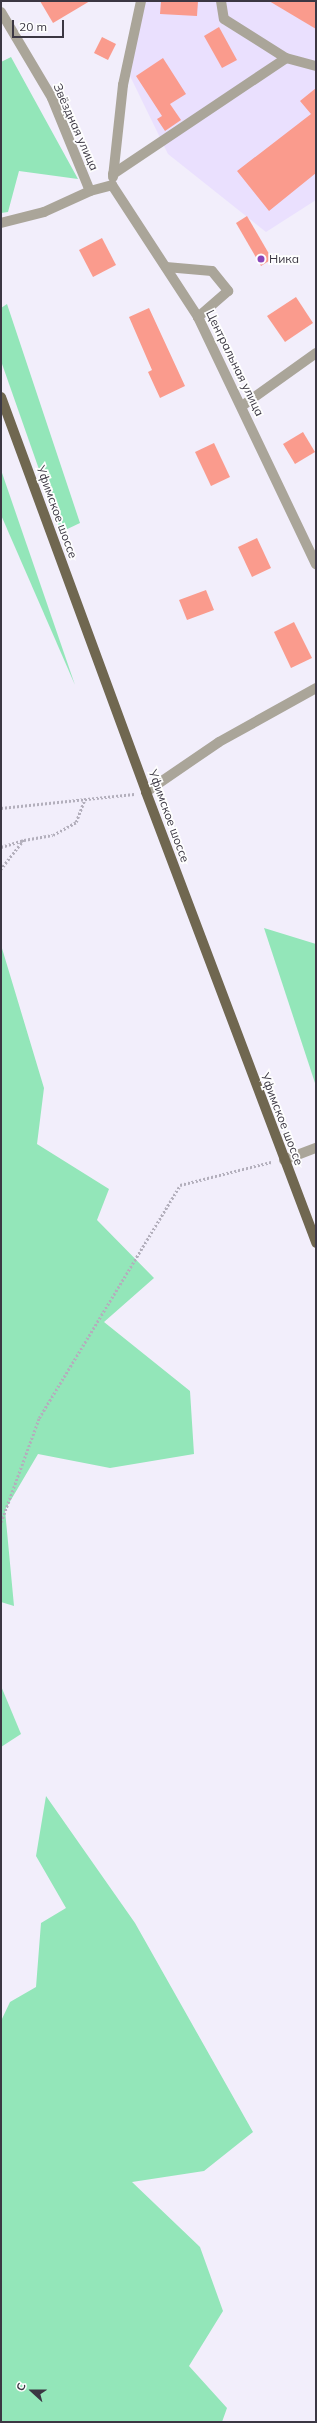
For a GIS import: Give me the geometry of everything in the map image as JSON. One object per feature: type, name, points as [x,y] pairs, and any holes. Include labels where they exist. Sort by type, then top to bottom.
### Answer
[{"type":"main road","name":"Уфимское шоссе","points":[[1,397],[146,792],[316,1243]]},
{"type":"street","points":[[1,223],[44,212],[90,191],[112,185],[123,85],[141,1]]},
{"type":"street","points":[[221,1],[224,19],[286,58],[316,66]]},
{"type":"street","name":"Звёздная улица","points":[[1,12],[52,98],[90,191]]},
{"type":"street","points":[[113,174],[286,58]]},
{"type":"street","name":"Центральная улица","points":[[112,185],[198,317],[242,406],[316,564]]},
{"type":"street","points":[[166,267],[212,271],[228,291],[198,317]]},
{"type":"street","points":[[242,406],[316,352]]},
{"type":"street","points":[[146,792],[219,742],[316,688]]},
{"type":"street","points":[[284,1160],[316,1148]]},
{"type":"path","points":[[1,808],[146,792]]},
{"type":"path","points":[[1,847],[24,840],[53,835],[76,822],[85,799]]},
{"type":"path","points":[[1,869],[24,840]]},
{"type":"path","points":[[1,1522],[39,1418],[180,1185],[284,1160]]},
{"type":"shaded area","points":[[145,1],[316,1],[316,200],[266,232],[168,154],[130,76]]},
{"type":"green space","points":[[11,57],[78,179],[19,171],[8,212],[1,213],[1,62]]},
{"type":"green space","points":[[7,304],[80,523],[61,532],[1,361],[1,308]]},
{"type":"green space","points":[[1,470],[75,685],[1,515]]},
{"type":"green space","points":[[264,928],[316,944],[316,1086]]},
{"type":"green space","points":[[1,945],[44,1088],[37,1144],[109,1189],[97,1220],[154,1278],[104,1322],[190,1391],[194,1454],[110,1468],[38,1454],[5,1510],[14,1606],[1,1602]]},
{"type":"green space","points":[[1,1686],[21,1734],[1,1747]]},
{"type":"green space","points":[[46,1796],[135,1923],[253,2132],[204,2171],[132,2182],[200,2247],[223,2311],[189,2366],[227,2408],[222,2422],[1,2422],[1,2021],[10,2002],[36,1987],[41,1923],[66,1908],[36,1856]]},
{"type":"building","points":[[40,1],[90,1],[53,23]]},
{"type":"building","points":[[161,1],[198,1],[197,16],[160,14]]},
{"type":"building","points":[[269,1],[316,1],[316,29]]},
{"type":"building","points":[[219,27],[237,60],[222,68],[204,36]]},
{"type":"building","points":[[102,37],[116,44],[108,60],[94,53]]},
{"type":"building","points":[[163,58],[186,94],[170,104],[181,120],[165,131],[157,119],[162,116],[136,76]]},
{"type":"building","points":[[316,88],[316,173],[269,211],[237,171],[311,114],[300,101]]},
{"type":"building","points":[[247,216],[272,259],[261,266],[236,223]]},
{"type":"building","points":[[102,238],[116,265],[93,277],[79,250]]},
{"type":"building","points":[[296,297],[313,323],[285,342],[267,316]]},
{"type":"building","points":[[149,308],[185,386],[160,398],[148,372],[152,370],[129,317]]},
{"type":"building","points":[[303,432],[315,452],[295,464],[283,444]]},
{"type":"building","points":[[214,443],[230,477],[211,486],[195,452]]},
{"type":"building","points":[[257,538],[271,568],[252,577],[238,547]]},
{"type":"building","points":[[206,590],[214,610],[187,620],[179,600]]},
{"type":"building","points":[[294,622],[312,658],[291,668],[274,632]]},
{"type":"place","name":"Ника","points":[[261,259]]}]
